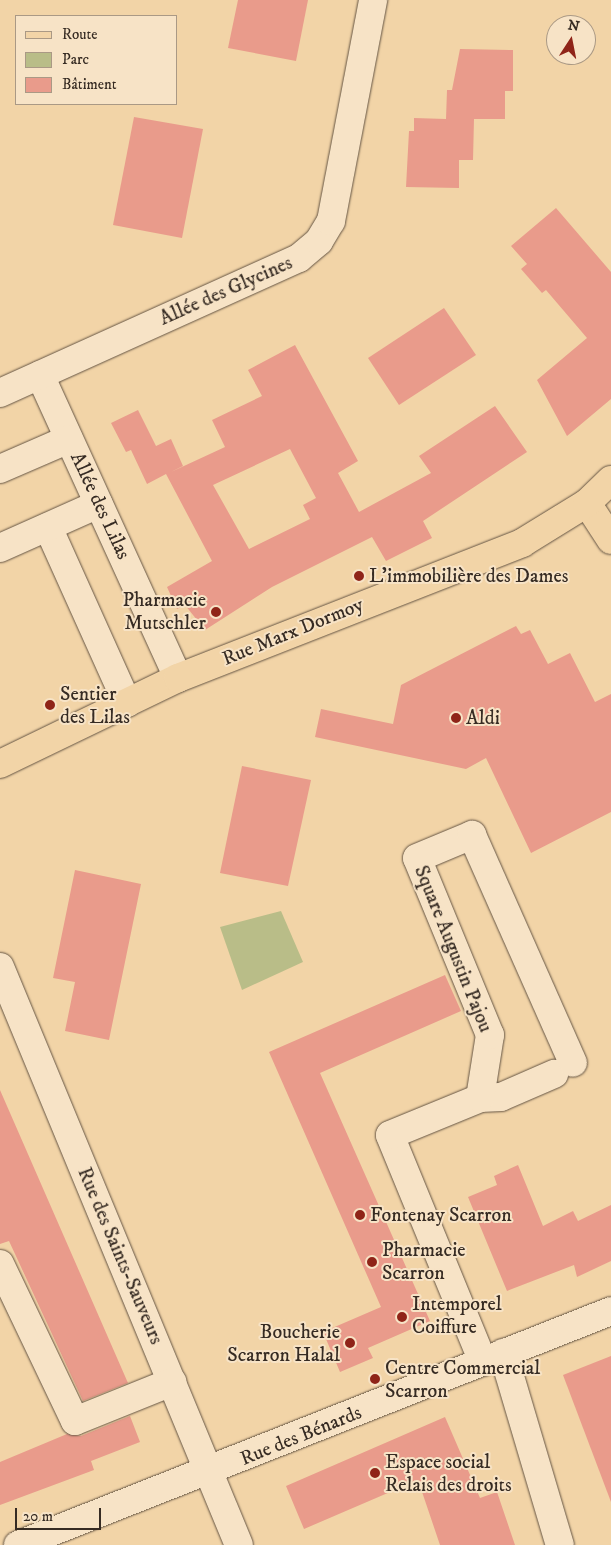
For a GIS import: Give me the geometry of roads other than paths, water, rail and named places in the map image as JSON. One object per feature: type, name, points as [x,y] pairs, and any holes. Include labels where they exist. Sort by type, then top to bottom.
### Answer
[{"type":"main road","name":"Rue Marx Dormoy","points":[[0,764],[178,678],[522,543],[587,503],[611,480]]},
{"type":"main road","points":[[587,503],[611,540]]},
{"type":"street","name":"Allée des Glycines","points":[[40,375],[299,258],[318,241],[331,221],[373,0]]},
{"type":"street","points":[[0,393],[40,375]]},
{"type":"street","name":"Allée des Lilas","points":[[40,375],[178,678]]},
{"type":"street","points":[[0,469],[70,439]]},
{"type":"street","points":[[0,548],[99,504]]},
{"type":"street","points":[[48,527],[127,703]]},
{"type":"street","name":"Square Augustin Pajou","points":[[472,835],[563,1068],[501,1097],[480,1098],[490,1035],[416,858],[472,835]]},
{"type":"street","name":"Rue des Saints-Sauveurs","points":[[0,968],[239,1545]]},
{"type":"street","points":[[480,1098],[390,1135],[493,1358],[560,1545]]},
{"type":"street","points":[[0,1264],[75,1421],[172,1382]]},
{"type":"street","name":"Rue des Bénards","points":[[18,1545],[210,1472],[611,1311]]},
{"type":"place","name":"L'immobilière des Dames","points":[[359,576]]},
{"type":"place","name":"Pharmacie Mutschler","points":[[216,612]]},
{"type":"place","name":"Sentier des Lilas","points":[[50,705]]},
{"type":"place","name":"Aldi","points":[[456,718]]},
{"type":"place","name":"Fontenay Scarron","points":[[360,1215]]},
{"type":"place","name":"Pharmacie Scarron","points":[[372,1262]]},
{"type":"place","name":"Intemporel Coiffure","points":[[402,1317]]},
{"type":"place","name":"Boucherie Scarron Halal","points":[[350,1343]]},
{"type":"place","name":"Centre Commercial Scarron","points":[[375,1379]]},
{"type":"place","name":"Espace social Relais des droits","points":[[375,1473]]}]
